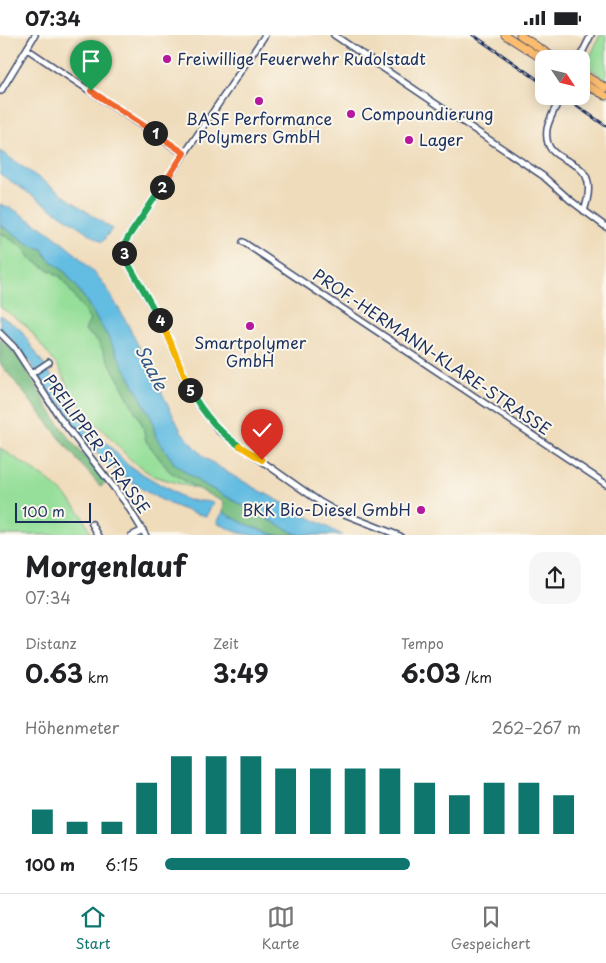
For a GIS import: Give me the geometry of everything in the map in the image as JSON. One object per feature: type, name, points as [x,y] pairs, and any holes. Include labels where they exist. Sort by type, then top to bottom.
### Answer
[{"type":"main road","points":[[505,35],[535,54]]},
{"type":"main road","points":[[520,35],[542,50]]},
{"type":"main road","points":[[590,78],[606,88]]},
{"type":"main road","points":[[590,87],[606,96]]},
{"type":"street","points":[[1,91],[35,35]]},
{"type":"street","points":[[264,35],[129,236],[124,250],[127,261],[168,336],[186,382],[199,405],[219,431],[320,502],[334,510],[400,535]]},
{"type":"street","points":[[334,35],[543,176],[570,201],[606,227]]},
{"type":"street","points":[[583,50],[591,35]]},
{"type":"street","points":[[27,49],[184,153]]},
{"type":"street","points":[[557,105],[548,128],[548,135],[553,150],[562,158],[578,164],[590,175],[593,185],[592,195],[584,211]]},
{"type":"street","name":"PROF.-HERMANN-KLARE-STRASSE","points":[[243,242],[606,484]]},
{"type":"street","name":"PREILIPPER STRASSE","points":[[0,333],[14,347],[60,418],[125,502],[144,533]]},
{"type":"street","points":[[32,373],[47,362]]},
{"type":"street","points":[[92,524],[99,535]]},
{"type":"street","points":[[131,535],[144,533]]},
{"type":"green space","points":[[600,35],[606,35],[606,79],[590,69],[590,57]]},
{"type":"green space","points":[[0,225],[32,246],[43,249],[47,257],[65,272],[83,296],[108,337],[152,419],[156,437],[175,464],[201,483],[298,535],[276,535],[243,523],[223,512],[224,502],[169,471],[146,441],[143,426],[98,341],[85,330],[90,320],[61,277],[32,260],[24,248],[0,232]]},
{"type":"green space","points":[[0,232],[24,248],[32,260],[61,277],[90,320],[85,331],[98,341],[143,426],[146,441],[169,471],[198,489],[153,476],[132,461],[90,417],[73,396],[59,368],[26,325],[0,307]]},
{"type":"green space","points":[[0,338],[24,367],[62,429],[105,482],[101,487],[0,363]]},
{"type":"green space","points":[[0,448],[40,475],[65,496],[85,520],[91,535],[0,535]]},
{"type":"water","points":[[0,151],[112,229],[102,242],[0,174]]},
{"type":"water","points":[[0,204],[13,209],[49,232],[77,255],[102,281],[125,319],[181,431],[205,458],[235,477],[342,535],[298,535],[201,483],[175,464],[156,437],[152,419],[108,337],[83,296],[65,272],[47,257],[43,249],[32,246],[0,225]]},
{"type":"water","points":[[0,315],[20,329],[67,399],[85,421],[129,466],[187,500],[214,502],[206,516],[185,510],[145,491],[109,464],[78,432],[56,403],[35,369],[19,348],[0,329]]},
{"type":"water","points":[[223,512],[243,523],[276,535],[252,535],[232,530],[217,522]]},
{"type":"railway","points":[[473,35],[535,78]]},
{"type":"railway","points":[[575,105],[606,126]]},
{"type":"place","name":"Freiwillige Feuerwehr Rudolstadt","points":[[167,59]]},
{"type":"place","name":"BASF Performance Polymers GmbH","points":[[259,101]]},
{"type":"place","name":"Compoundierung","points":[[351,114]]},
{"type":"place","name":"Lager","points":[[409,140]]},
{"type":"place","name":"Smartpolymer GmbH","points":[[250,326]]},
{"type":"place","name":"BKK Bio-Diesel GmbH","points":[[421,510]]},
{"type":"route","points":[[91,91],[184,153],[125,243],[125,257],[168,336],[186,382],[199,405],[219,431],[262,460]]},
{"type":"water label","name":"Saale","points":[[151,368]]}]
